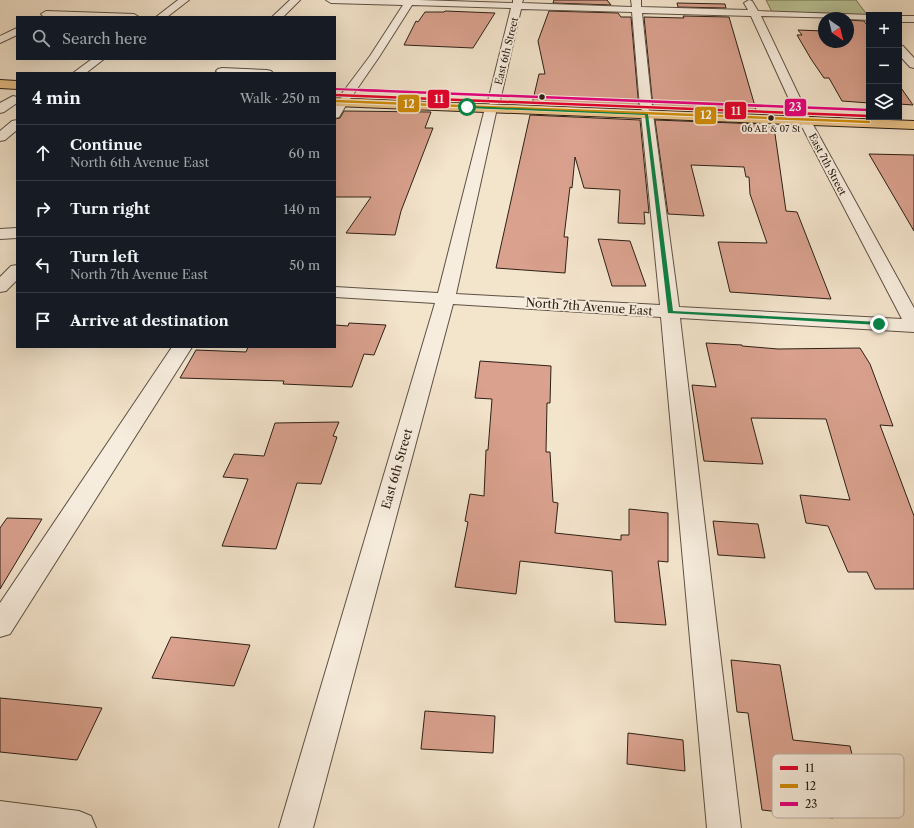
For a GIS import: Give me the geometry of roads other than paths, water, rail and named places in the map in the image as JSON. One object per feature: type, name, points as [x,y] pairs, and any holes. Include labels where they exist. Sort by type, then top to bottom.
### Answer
[{"type":"main road","points":[[0,84],[16,85]]},
{"type":"main road","points":[[340,99],[804,117],[914,125]]},
{"type":"main road","points":[[804,117],[866,116]]},
{"type":"main road","points":[[902,116],[914,117]]},
{"type":"street","points":[[162,16],[184,0]]},
{"type":"street","points":[[278,16],[295,0]]},
{"type":"street","points":[[331,0],[637,5],[756,14],[866,17]]},
{"type":"street","name":"East 7th Street","points":[[747,0],[756,14],[804,117],[914,326]]},
{"type":"street","points":[[336,111],[340,99],[374,57],[410,1]]},
{"type":"street","name":"East 6th Street","points":[[296,828],[446,298],[518,3]]},
{"type":"street","points":[[44,16],[65,4]]},
{"type":"street","points":[[637,5],[646,111],[670,312],[724,828]]},
{"type":"street","points":[[863,5],[869,12]]},
{"type":"street","points":[[902,19],[914,19]]},
{"type":"street","points":[[0,40],[16,31]]},
{"type":"street","points":[[902,51],[914,65]]},
{"type":"street","points":[[80,72],[98,60]]},
{"type":"street","points":[[221,72],[233,60]]},
{"type":"street","points":[[0,109],[13,100]]},
{"type":"street","points":[[0,118],[16,119]]},
{"type":"street","points":[[0,137],[16,125]]},
{"type":"street","points":[[0,234],[16,233]]},
{"type":"street","points":[[0,287],[12,273]]},
{"type":"street","name":"North 7th Avenue East","points":[[336,292],[914,326]]},
{"type":"street","points":[[0,626],[181,348]]},
{"type":"street","points":[[0,817],[79,828]]},
{"type":"place","name":"06 AE & 07 St","points":[[771,118]]}]
